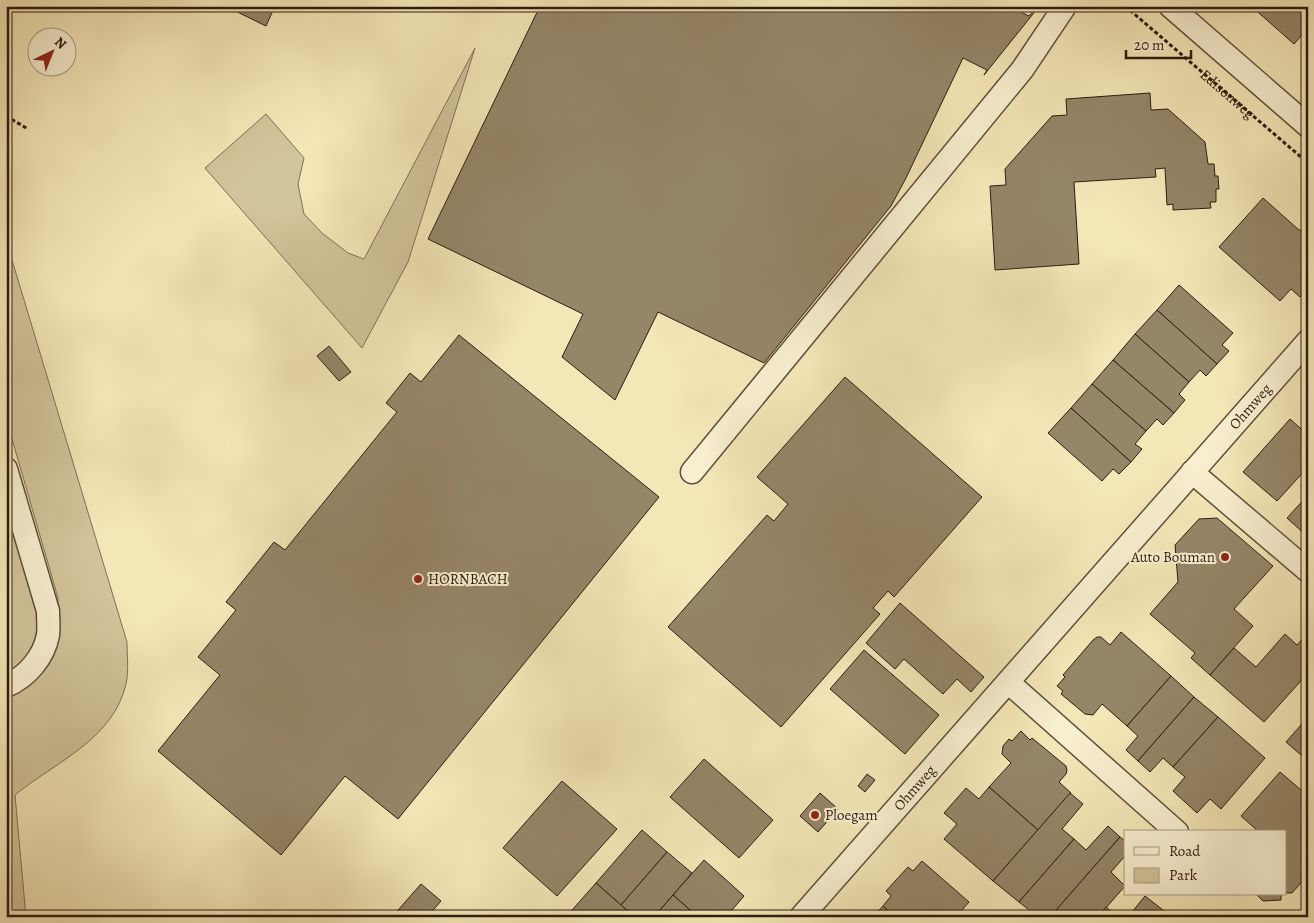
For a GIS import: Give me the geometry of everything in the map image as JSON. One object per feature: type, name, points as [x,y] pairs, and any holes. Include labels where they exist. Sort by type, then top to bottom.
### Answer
[{"type":"street","points":[[692,472],[1022,70],[1065,6]]},
{"type":"street","name":"Edisonweg","points":[[1170,6],[1308,126]]},
{"type":"street","name":"Ohmweg","points":[[801,917],[1308,341]]},
{"type":"street","points":[[6,469],[48,611],[48,633],[44,648],[36,662],[24,674],[6,686]]},
{"type":"street","points":[[1192,472],[1308,571]]},
{"type":"street","points":[[1008,682],[1175,830]]},
{"type":"path","name":"Edisonweg","points":[[1125,6],[1308,163]]},
{"type":"path","points":[[6,116],[28,129]]},
{"type":"green space","points":[[475,48],[408,262],[362,348],[205,168],[266,114],[304,158],[298,184],[304,214],[322,233],[348,253],[364,259]]},
{"type":"green space","points":[[6,240],[127,642],[126,684],[119,703],[109,720],[81,748],[15,795],[26,917],[6,917],[6,690],[59,633],[58,598],[6,418]]},
{"type":"green space","points":[[6,490],[41,618],[38,635],[27,657],[21,663],[6,671]]},
{"type":"building","points":[[225,6],[275,6],[266,26]]},
{"type":"building","points":[[540,6],[1009,6],[1029,16],[1035,9],[1031,6],[1037,9],[984,75],[987,70],[963,58],[891,206],[764,363],[658,312],[615,400],[562,357],[583,314],[428,239]]},
{"type":"building","points":[[1251,6],[1308,6],[1308,28],[1294,44]]},
{"type":"building","points":[[1150,93],[1151,110],[1168,109],[1205,142],[1208,164],[1214,164],[1215,176],[1218,176],[1219,189],[1216,189],[1216,202],[1210,202],[1211,208],[1173,210],[1173,204],[1167,205],[1165,168],[1155,169],[1156,177],[1074,182],[1079,264],[995,270],[990,186],[1006,185],[1005,169],[1052,116],[1067,115],[1066,99]]},
{"type":"building","points":[[1263,198],[1299,230],[1303,230],[1303,234],[1308,238],[1308,289],[1300,297],[1291,289],[1280,301],[1219,247]]},
{"type":"building","points":[[1179,285],[1233,333],[1222,345],[1229,351],[1217,364],[1157,310]]},
{"type":"building","points":[[1157,310],[1217,364],[1206,376],[1200,370],[1189,382],[1135,334]]},
{"type":"building","points":[[1135,334],[1189,382],[1179,394],[1185,400],[1174,413],[1113,360]]},
{"type":"building","name":"HORNBACH","points":[[459,335],[659,497],[398,819],[345,776],[281,855],[158,751],[220,675],[198,657],[236,610],[226,602],[274,542],[285,550],[397,412],[386,403],[410,373],[421,382]]},
{"type":"building","points":[[329,346],[351,372],[339,381],[317,356]]},
{"type":"building","points":[[1113,360],[1174,413],[1163,425],[1157,419],[1146,431],[1092,384]]},
{"type":"building","points":[[845,377],[982,497],[894,597],[888,591],[873,608],[880,614],[781,727],[668,627],[767,515],[774,521],[788,504],[757,477]]},
{"type":"building","points":[[1092,384],[1146,431],[1135,444],[1142,449],[1131,462],[1071,408]]},
{"type":"building","points":[[1071,408],[1131,462],[1119,474],[1113,469],[1102,481],[1048,433]]},
{"type":"building","points":[[1290,419],[1308,435],[1308,467],[1277,501],[1243,472]]},
{"type":"building","points":[[1308,495],[1308,537],[1287,518]]},
{"type":"building","points":[[1217,518],[1273,566],[1234,609],[1253,626],[1210,675],[1191,658],[1195,653],[1150,614],[1178,582],[1175,545],[1199,519]]},
{"type":"building","points":[[900,603],[984,677],[971,692],[957,679],[943,694],[904,659],[895,669],[866,643]]},
{"type":"building","points":[[1121,632],[1171,676],[1127,726],[1102,704],[1093,715],[1085,714],[1061,694],[1063,691],[1057,686],[1065,677],[1063,675],[1093,640],[1101,637],[1110,645]]},
{"type":"building","points":[[1308,633],[1308,673],[1264,722],[1210,675],[1234,648],[1256,667],[1285,634],[1297,645]]},
{"type":"building","points":[[864,650],[939,715],[905,754],[830,689]]},
{"type":"building","points":[[1171,676],[1194,697],[1138,761],[1126,750],[1138,736],[1127,726]]},
{"type":"building","points":[[1194,697],[1218,717],[1173,767],[1163,758],[1150,772],[1138,761]]},
{"type":"building","points":[[1218,717],[1265,758],[1221,809],[1210,799],[1197,813],[1173,791],[1185,777],[1173,767]]},
{"type":"building","points":[[1308,717],[1308,761],[1286,742]]},
{"type":"building","points":[[1021,731],[1030,740],[1032,738],[1066,766],[1066,774],[1059,782],[1071,793],[1038,830],[989,787],[1011,763],[1002,754],[1003,746],[1009,739],[1012,741]]},
{"type":"building","points":[[704,759],[773,820],[739,858],[670,797]]},
{"type":"building","points":[[1280,772],[1308,796],[1308,869],[1306,871],[1308,875],[1292,893],[1286,893],[1286,830],[1257,830],[1241,816]]},
{"type":"building","points":[[867,774],[875,780],[865,792],[858,786]]},
{"type":"building","points":[[562,781],[617,829],[557,896],[503,848]]},
{"type":"building","points":[[989,787],[1038,830],[993,881],[944,839],[957,824],[944,813],[966,788],[979,799]]},
{"type":"building","points":[[820,793],[838,809],[818,832],[800,816]]},
{"type":"building","points":[[1070,793],[1083,804],[1062,829],[1074,839],[1019,902],[993,881]]},
{"type":"building","points":[[1108,826],[1120,837],[1050,917],[1038,917],[1019,902],[1074,839],[1086,850]]},
{"type":"building","points":[[642,830],[667,852],[621,905],[596,883]]},
{"type":"building","points":[[1120,837],[1124,840],[1124,857],[1111,872],[1124,887],[1098,917],[1050,917]]},
{"type":"building","points":[[667,852],[692,873],[654,917],[634,917],[621,905]]},
{"type":"building","points":[[704,860],[744,896],[726,917],[698,917],[673,895]]},
{"type":"building","points":[[922,861],[969,902],[956,917],[895,917],[883,906],[891,896],[886,891],[908,867],[913,871]]},
{"type":"building","points":[[596,883],[621,905],[634,917],[566,917]]},
{"type":"building","points":[[421,884],[441,901],[427,917],[392,917]]},
{"type":"building","points":[[673,895],[698,917],[654,917]]},
{"type":"building","points":[[1145,896],[1172,917],[1128,917]]},
{"type":"building","points":[[1258,896],[1281,896],[1281,900],[1263,901]]},
{"type":"building","points":[[883,906],[895,917],[864,917],[869,911],[874,916]]},
{"type":"building","points":[[1106,907],[1118,917],[1098,917]]},
{"type":"place","name":"Auto Bouman","points":[[1225,557]]},
{"type":"place","name":"HORNBACH","points":[[418,579]]},
{"type":"place","name":"Ploegam","points":[[815,815]]}]
